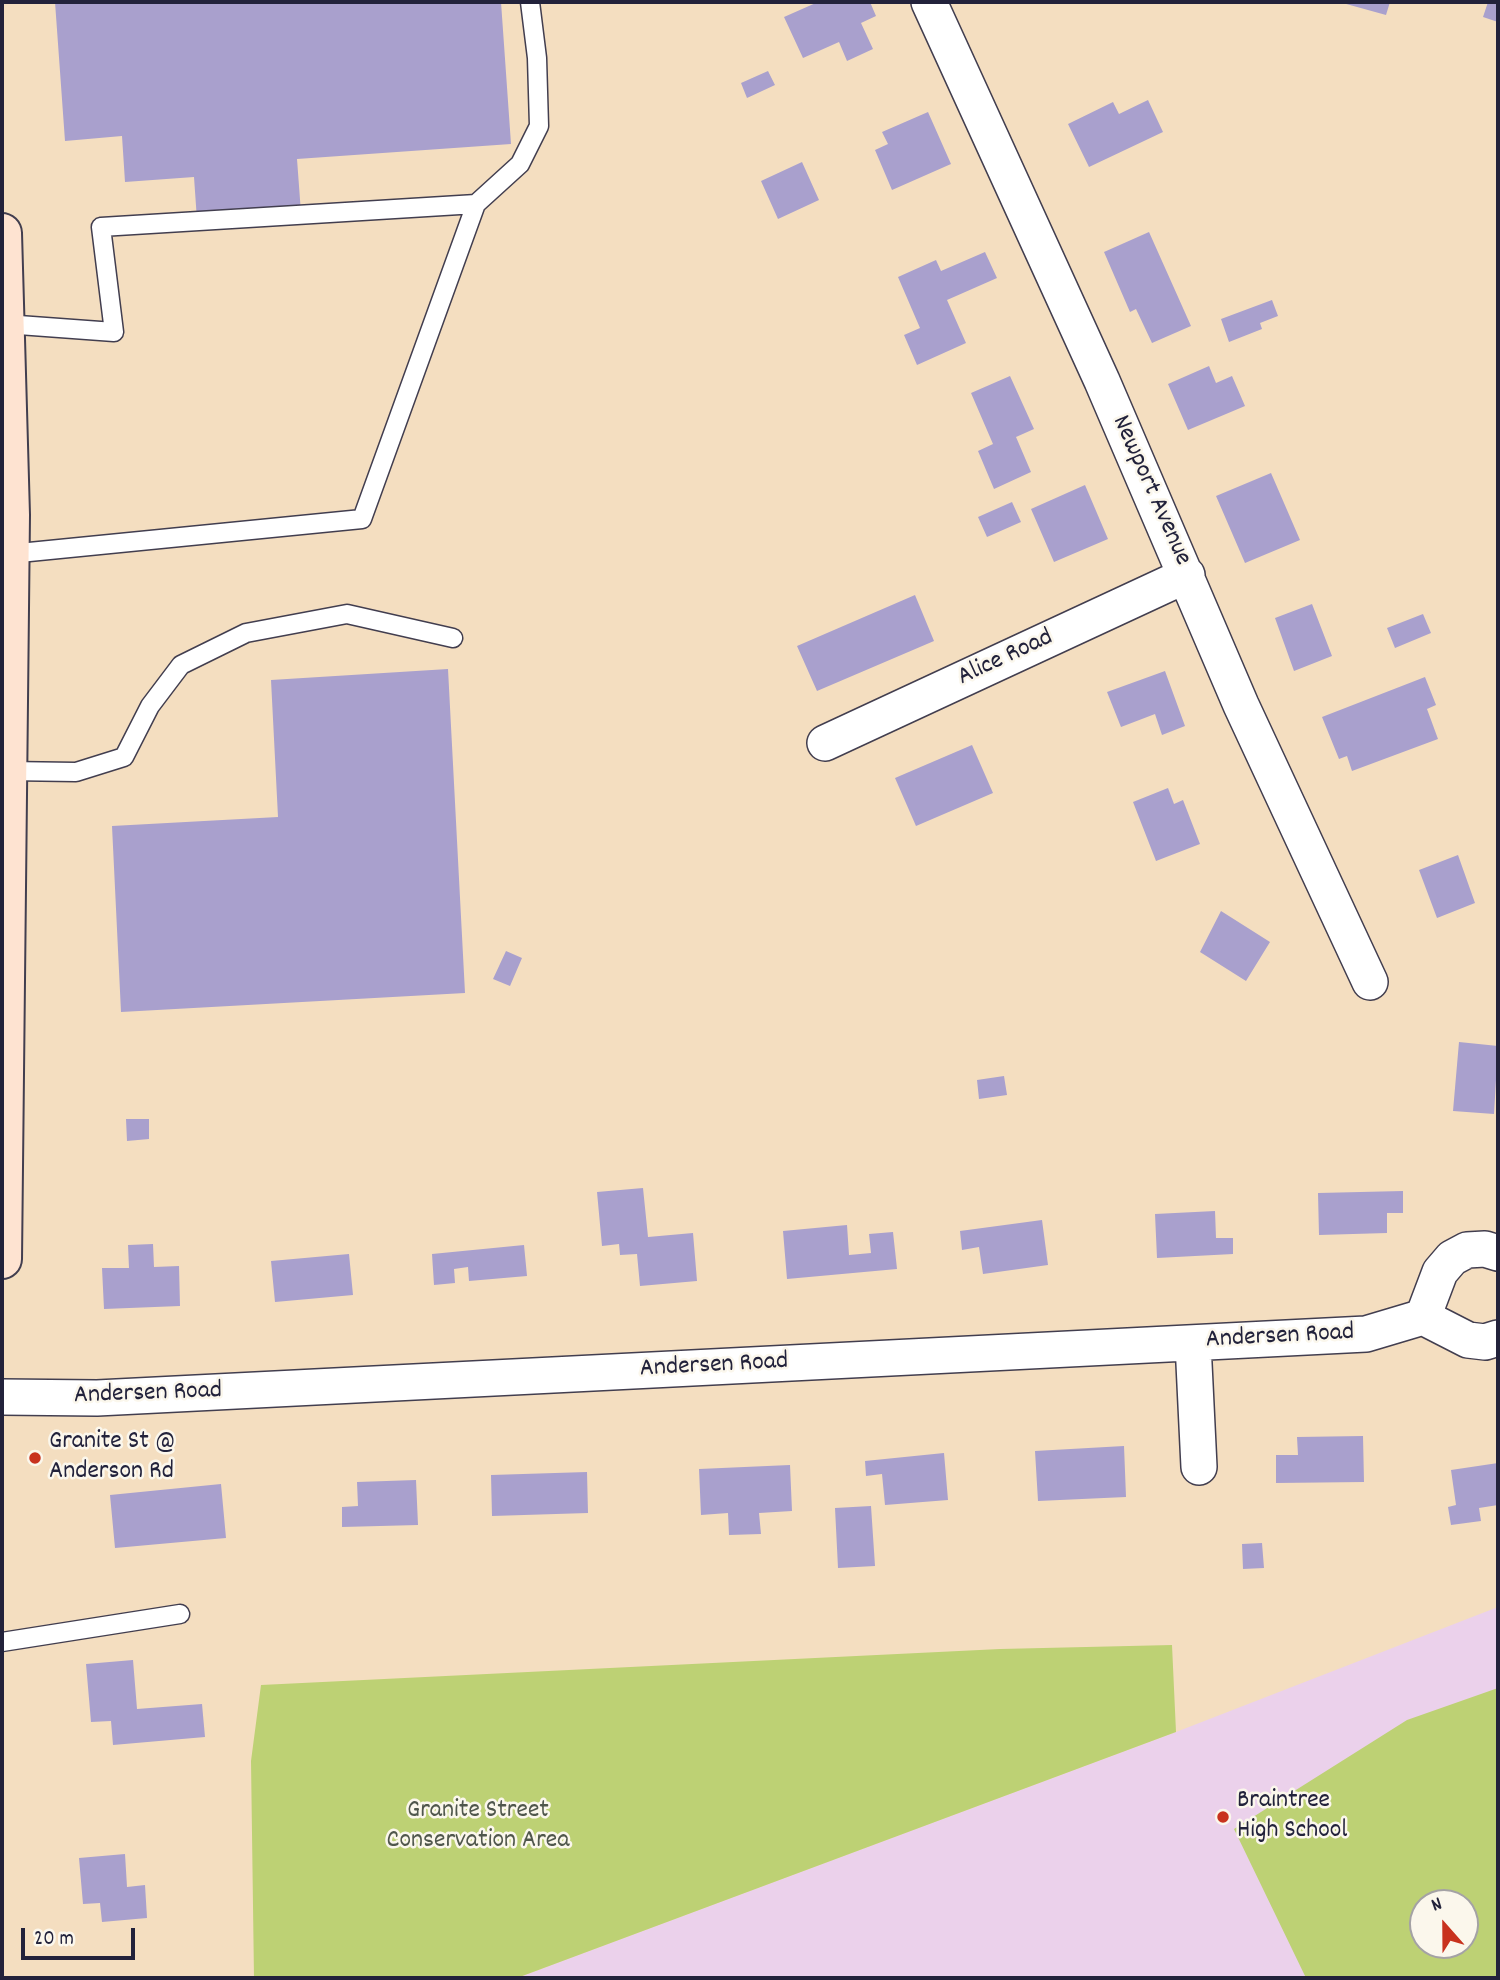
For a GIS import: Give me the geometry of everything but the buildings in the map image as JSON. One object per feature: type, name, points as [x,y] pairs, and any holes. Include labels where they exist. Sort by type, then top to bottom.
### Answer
[{"type":"main road","points":[[2,233],[9,554],[2,1259]]},
{"type":"street","name":"Newport Avenue","points":[[929,2],[1187,575],[1241,705],[1370,982]]},
{"type":"street","name":"Alice Road","points":[[825,743],[1187,575]]},
{"type":"street","points":[[1498,1253],[1485,1248],[1467,1250],[1452,1258],[1440,1272],[1423,1317],[1468,1340],[1485,1342],[1498,1338]]},
{"type":"street","name":"Andersen Road","points":[[2,1397],[97,1398],[1366,1334],[1423,1317]]},
{"type":"street","points":[[1193,1343],[1199,1467]]},
{"type":"lane","points":[[9,554],[362,519],[476,204],[520,164],[539,126],[537,58],[530,2]]},
{"type":"lane","points":[[5,324],[114,332],[101,227],[476,204]]},
{"type":"lane","points":[[7,771],[76,772],[124,757],[150,706],[181,665],[246,633],[347,614],[453,638]]},
{"type":"lane","points":[[2,1642],[180,1614]]},
{"type":"shaded area","name":"Braintree High School","points":[[1498,1607],[1498,1978],[517,1978],[1176,1732]]},
{"type":"green space","name":"Granite Street Conservation Area","points":[[1172,1645],[1176,1732],[517,1978],[254,1978],[251,1761],[261,1685],[1000,1649]]},
{"type":"green space","points":[[1498,1688],[1498,1978],[1306,1978],[1234,1829],[1407,1720]]},
{"type":"place","name":"Granite St @ Anderson Rd","points":[[35,1458]]},
{"type":"place","name":"Braintree High School","points":[[1223,1817]]}]
